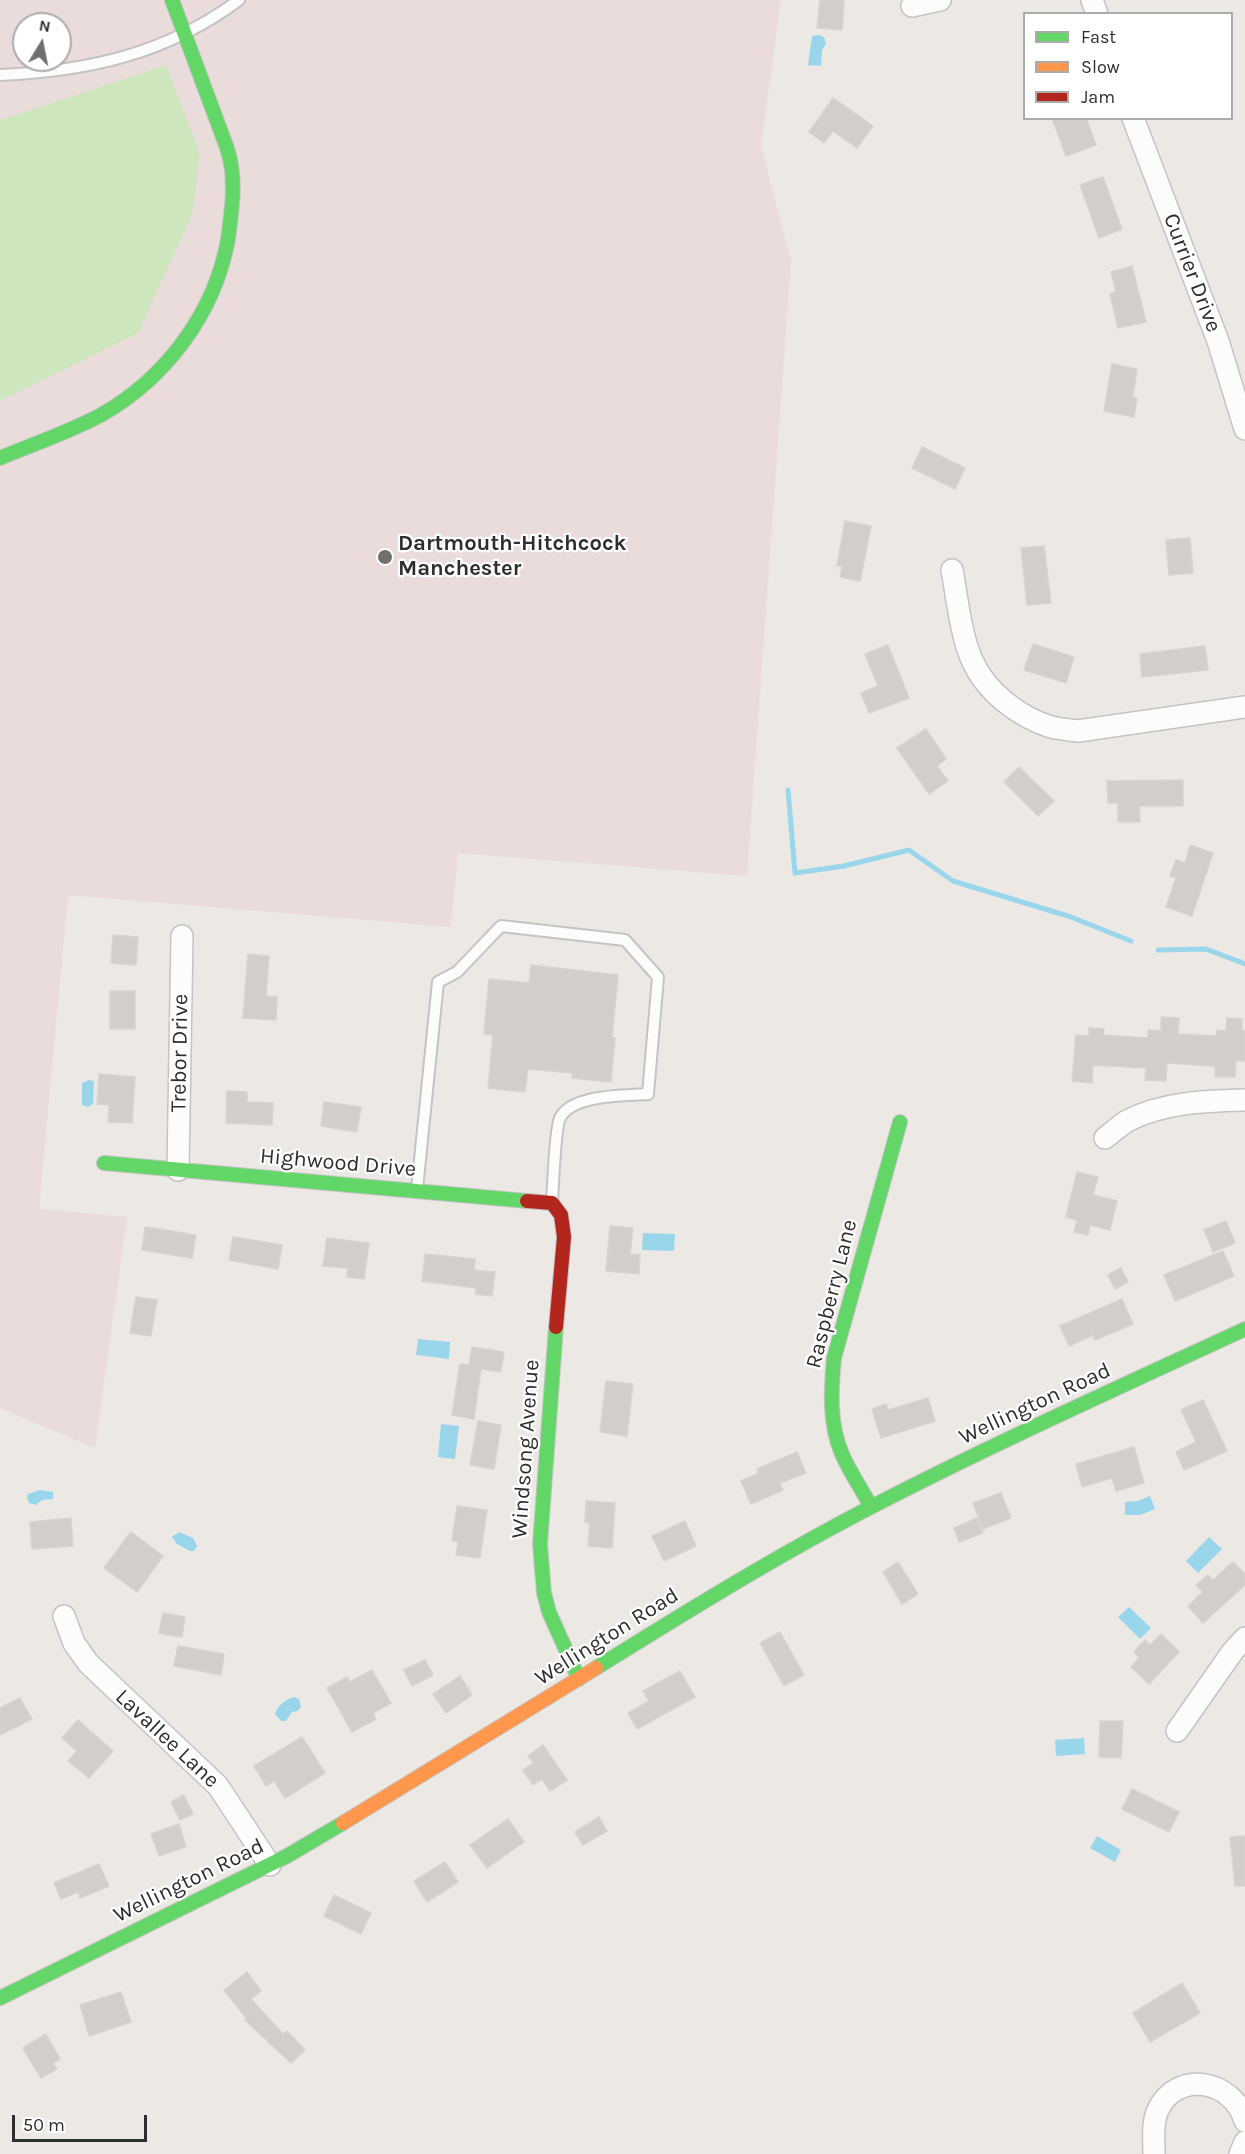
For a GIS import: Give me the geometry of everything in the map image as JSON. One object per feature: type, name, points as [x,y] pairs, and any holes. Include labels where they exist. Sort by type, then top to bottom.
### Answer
[{"type":"street","points":[[0,458],[111,409],[145,385],[174,355],[198,321],[217,283],[228,242],[233,200],[230,158],[186,32],[172,0]]},
{"type":"street","points":[[912,6],[940,0]]},
{"type":"street","name":"Currier Drive","points":[[1134,120],[1218,341],[1245,429]]},
{"type":"street","points":[[952,570],[972,660],[983,678],[998,695],[1012,708],[1032,719],[1052,727],[1078,731],[1245,707]]},
{"type":"street","name":"Trebor Drive","points":[[178,1170],[182,936]]},
{"type":"street","points":[[1104,1138],[1127,1122],[1157,1109],[1190,1103],[1245,1100]]},
{"type":"street","name":"Raspberry Lane","points":[[871,1507],[837,1441],[831,1386],[834,1358],[900,1122]]},
{"type":"street","name":"Highwood Drive","points":[[104,1163],[552,1203]]},
{"type":"street","name":"Windsong Avenue","points":[[552,1203],[561,1215],[564,1237],[541,1511],[540,1564],[549,1612],[579,1678]]},
{"type":"street","name":"Wellington Road","points":[[0,1998],[270,1865],[414,1781],[757,1570],[871,1507],[986,1449],[1245,1329]]},
{"type":"street","name":"Lavallee Lane","points":[[64,1616],[75,1643],[88,1663],[218,1786],[270,1865]]},
{"type":"street","points":[[1177,1731],[1233,1651],[1245,1638]]},
{"type":"street","points":[[1154,2154],[1154,2125],[1158,2111],[1166,2099],[1177,2090],[1191,2084],[1205,2084],[1220,2088],[1233,2097],[1242,2110],[1245,2121]]},
{"type":"street","points":[[1240,2154],[1245,2142]]},
{"type":"lane","points":[[0,75],[43,73],[100,64],[153,47],[186,32],[214,19],[239,0]]},
{"type":"lane","points":[[417,1191],[438,982],[457,972],[501,926],[626,940],[658,977],[648,1094],[593,1099],[571,1105],[559,1119],[552,1203]]},
{"type":"shaded area","name":"Dartmouth-Hitchcock Manchester","points":[[0,0],[781,0],[761,146],[791,261],[747,876],[458,853],[451,927],[68,895],[39,1209],[127,1217],[95,1448],[0,1408]]},
{"type":"green space","points":[[166,65],[200,154],[192,215],[138,333],[0,401],[0,120]]},
{"type":"water","points":[[812,36],[824,37],[826,44],[822,50],[821,66],[808,65]]},
{"type":"water","points":[[89,1080],[94,1081],[93,1104],[88,1107],[82,1105],[82,1083]]},
{"type":"water","points":[[643,1233],[675,1234],[674,1251],[642,1250]]},
{"type":"water","points":[[418,1339],[450,1342],[449,1359],[416,1355]]},
{"type":"water","points":[[441,1424],[459,1426],[455,1459],[438,1457]]},
{"type":"water","points":[[40,1490],[53,1492],[53,1499],[42,1500],[36,1505],[29,1503],[28,1494]]},
{"type":"water","points":[[1150,1496],[1155,1509],[1140,1515],[1125,1515],[1125,1502],[1138,1501]]},
{"type":"water","points":[[179,1532],[193,1538],[197,1546],[194,1551],[177,1544],[172,1537]]},
{"type":"water","points":[[1209,1537],[1222,1549],[1198,1573],[1186,1561]]},
{"type":"water","points":[[1129,1607],[1151,1628],[1140,1639],[1118,1617]]},
{"type":"water","points":[[294,1697],[299,1699],[301,1707],[298,1711],[292,1712],[286,1721],[281,1721],[275,1714],[276,1711],[282,1703]]},
{"type":"water","points":[[1084,1738],[1085,1754],[1056,1756],[1055,1740]]},
{"type":"water","points":[[1097,1836],[1121,1850],[1115,1862],[1090,1848]]},
{"type":"building","points":[[820,0],[844,0],[842,30],[817,28]]},
{"type":"building","points":[[833,98],[873,126],[857,148],[833,131],[824,143],[809,132]]},
{"type":"building","points":[[1053,120],[1087,120],[1096,145],[1066,156]]},
{"type":"building","points":[[1103,177],[1122,229],[1099,238],[1080,185]]},
{"type":"building","points":[[1132,266],[1146,322],[1118,328],[1110,294],[1116,292],[1111,272]]},
{"type":"building","points":[[1112,364],[1137,369],[1133,397],[1137,398],[1134,417],[1104,411]]},
{"type":"building","points":[[922,447],[965,468],[955,489],[912,468]]},
{"type":"building","points":[[845,521],[871,526],[860,581],[840,577],[842,566],[837,566]]},
{"type":"building","points":[[1190,538],[1193,573],[1169,575],[1166,540]]},
{"type":"building","points":[[1044,546],[1051,603],[1027,605],[1021,548]]},
{"type":"building","points":[[1033,644],[1074,657],[1066,683],[1024,670]]},
{"type":"building","points":[[888,645],[909,698],[869,713],[861,693],[878,686],[865,654]]},
{"type":"building","points":[[1205,646],[1208,670],[1142,677],[1140,654]]},
{"type":"building","points":[[926,729],[946,759],[937,766],[948,781],[929,794],[897,748]]},
{"type":"building","points":[[1019,767],[1054,801],[1038,816],[1004,782]]},
{"type":"building","points":[[1183,780],[1183,806],[1139,806],[1140,822],[1118,822],[1118,803],[1108,803],[1107,781]]},
{"type":"building","points":[[1190,845],[1213,853],[1192,916],[1166,907],[1176,878],[1170,876],[1176,860],[1185,863]]},
{"type":"building","points":[[113,935],[138,937],[136,965],[111,963]]},
{"type":"building","points":[[248,954],[269,956],[266,996],[277,997],[276,1020],[243,1018]]},
{"type":"building","points":[[531,965],[618,975],[612,1037],[615,1038],[611,1082],[572,1078],[572,1073],[528,1069],[525,1092],[488,1088],[493,1035],[484,1034],[489,979],[529,983]]},
{"type":"building","points":[[110,991],[135,991],[135,1029],[110,1029]]},
{"type":"building","points":[[1161,1017],[1179,1018],[1178,1034],[1216,1036],[1217,1030],[1226,1031],[1227,1018],[1242,1019],[1242,1030],[1245,1031],[1245,1061],[1236,1060],[1235,1077],[1215,1077],[1215,1066],[1167,1063],[1166,1081],[1145,1080],[1146,1068],[1093,1065],[1092,1083],[1072,1081],[1076,1035],[1089,1036],[1089,1028],[1104,1029],[1103,1035],[1148,1038],[1148,1030],[1161,1031]]},
{"type":"building","points":[[99,1074],[135,1077],[132,1123],[108,1122],[109,1105],[97,1104]]},
{"type":"building","points":[[227,1091],[247,1092],[247,1102],[273,1103],[272,1125],[226,1123]]},
{"type":"building","points":[[324,1102],[361,1107],[357,1132],[321,1126]]},
{"type":"building","points":[[1077,1172],[1098,1177],[1093,1195],[1117,1201],[1110,1230],[1090,1225],[1088,1235],[1074,1232],[1077,1220],[1066,1217]]},
{"type":"building","points":[[1226,1221],[1235,1243],[1213,1252],[1204,1230]]},
{"type":"building","points":[[610,1226],[633,1228],[630,1254],[640,1255],[639,1274],[606,1271]]},
{"type":"building","points":[[145,1227],[196,1235],[192,1258],[142,1250]]},
{"type":"building","points":[[233,1237],[282,1245],[278,1269],[229,1260]]},
{"type":"building","points":[[327,1238],[369,1243],[364,1279],[347,1277],[348,1268],[323,1266]]},
{"type":"building","points":[[1223,1251],[1234,1276],[1175,1301],[1164,1275]]},
{"type":"building","points":[[425,1254],[475,1259],[474,1270],[495,1272],[492,1296],[475,1294],[476,1288],[422,1281]]},
{"type":"building","points":[[1121,1268],[1128,1282],[1115,1289],[1108,1275]]},
{"type":"building","points":[[136,1297],[157,1300],[151,1336],[130,1333]]},
{"type":"building","points":[[1122,1299],[1133,1324],[1095,1340],[1093,1335],[1069,1346],[1060,1326]]},
{"type":"building","points":[[472,1347],[504,1352],[501,1372],[481,1369],[474,1419],[452,1415],[460,1364],[469,1365]]},
{"type":"building","points":[[606,1381],[633,1384],[627,1436],[600,1432]]},
{"type":"building","points":[[928,1398],[935,1421],[881,1438],[872,1409],[886,1404],[888,1410]]},
{"type":"building","points":[[1203,1400],[1227,1451],[1184,1470],[1176,1452],[1196,1442],[1181,1410]]},
{"type":"building","points":[[478,1421],[501,1425],[494,1469],[470,1465]]},
{"type":"building","points":[[1134,1447],[1144,1483],[1116,1491],[1112,1478],[1082,1487],[1076,1464]]},
{"type":"building","points":[[797,1452],[806,1473],[780,1483],[783,1490],[751,1504],[741,1481],[759,1473],[757,1469]]},
{"type":"building","points":[[1001,1493],[1011,1518],[983,1529],[973,1503]]},
{"type":"building","points":[[586,1501],[615,1503],[612,1548],[588,1546],[590,1523],[585,1522]]},
{"type":"building","points":[[457,1506],[487,1510],[480,1558],[456,1555],[458,1542],[452,1541]]},
{"type":"building","points":[[71,1518],[73,1546],[32,1549],[30,1522]]},
{"type":"building","points":[[977,1518],[983,1533],[959,1542],[954,1528]]},
{"type":"building","points":[[685,1521],[696,1546],[664,1561],[652,1536]]},
{"type":"building","points":[[131,1532],[163,1556],[137,1592],[104,1568]]},
{"type":"building","points":[[898,1562],[918,1594],[902,1604],[883,1572]]},
{"type":"building","points":[[1233,1562],[1245,1574],[1245,1585],[1203,1623],[1188,1606],[1203,1592],[1196,1585],[1208,1575],[1213,1580]]},
{"type":"building","points":[[163,1613],[185,1617],[182,1637],[159,1633]]},
{"type":"building","points":[[780,1632],[804,1675],[784,1686],[760,1643]]},
{"type":"building","points":[[1161,1634],[1179,1652],[1149,1684],[1131,1667],[1139,1658],[1134,1652],[1145,1640],[1150,1645]]},
{"type":"building","points":[[178,1646],[224,1654],[221,1675],[174,1666]]},
{"type":"building","points":[[425,1660],[433,1675],[412,1686],[404,1670]]},
{"type":"building","points":[[372,1670],[391,1703],[373,1713],[376,1719],[352,1732],[327,1688],[347,1677],[350,1682]]},
{"type":"building","points":[[680,1671],[695,1697],[637,1729],[628,1713],[649,1701],[643,1691]]},
{"type":"building","points":[[460,1676],[472,1695],[446,1713],[433,1694]]},
{"type":"building","points":[[20,1698],[32,1719],[0,1735],[0,1708]]},
{"type":"building","points":[[78,1720],[113,1751],[89,1778],[68,1761],[77,1751],[62,1738]]},
{"type":"building","points":[[1100,1721],[1123,1721],[1121,1758],[1099,1757]]},
{"type":"building","points":[[302,1737],[325,1773],[285,1798],[274,1781],[266,1786],[254,1766]]},
{"type":"building","points":[[543,1745],[567,1780],[550,1791],[542,1779],[533,1785],[523,1770],[534,1763],[528,1756]]},
{"type":"building","points":[[1132,1789],[1179,1812],[1169,1832],[1122,1809]]},
{"type":"building","points":[[184,1795],[193,1814],[180,1820],[171,1802]]},
{"type":"building","points":[[599,1817],[607,1831],[583,1845],[575,1832]]},
{"type":"building","points":[[508,1819],[524,1842],[487,1868],[470,1845]]},
{"type":"building","points":[[179,1824],[186,1847],[159,1856],[151,1834]]},
{"type":"building","points":[[1245,1836],[1245,1886],[1235,1886],[1230,1837]]},
{"type":"building","points":[[445,1862],[458,1882],[427,1902],[414,1881]]},
{"type":"building","points":[[99,1864],[109,1886],[80,1898],[78,1892],[61,1899],[54,1883]]},
{"type":"building","points":[[334,1895],[371,1913],[361,1934],[324,1916]]},
{"type":"building","points":[[247,1972],[261,1991],[251,1999],[283,2034],[287,2031],[305,2050],[291,2063],[245,2020],[247,2019],[224,1990]]},
{"type":"building","points":[[1182,1983],[1200,2013],[1150,2042],[1133,2013]]},
{"type":"building","points":[[121,1992],[131,2022],[89,2036],[80,2005]]},
{"type":"building","points":[[46,2034],[60,2059],[53,2063],[57,2069],[41,2078],[23,2048]]},
{"type":"waterway","points":[[788,790],[795,873],[844,866],[909,850],[953,881],[1071,917],[1131,941]]},
{"type":"waterway","points":[[1158,950],[1206,949],[1245,964]]},
{"type":"traffic: fast","points":[[0,458],[89,421],[125,400],[166,363],[184,341],[212,293],[228,239],[233,194],[232,171],[227,148],[172,0]]},
{"type":"traffic: fast","points":[[871,1507],[838,1443],[832,1407],[833,1370],[834,1358],[900,1122]]},
{"type":"traffic: fast","points":[[104,1163],[527,1201]]},
{"type":"traffic: fast","points":[[556,1327],[540,1544],[544,1593],[549,1612],[579,1679]]},
{"type":"traffic: fast","points":[[596,1668],[767,1564],[873,1506],[1011,1438],[1245,1329]]},
{"type":"traffic: fast","points":[[0,1998],[287,1856],[343,1823]]},
{"type":"traffic: slow","points":[[343,1823],[596,1668]]},
{"type":"traffic: jam","points":[[527,1201],[552,1203],[561,1215],[564,1237],[556,1327]]},
{"type":"place","name":"Dartmouth-Hitchcock Manchester","points":[[385,557]]}]
